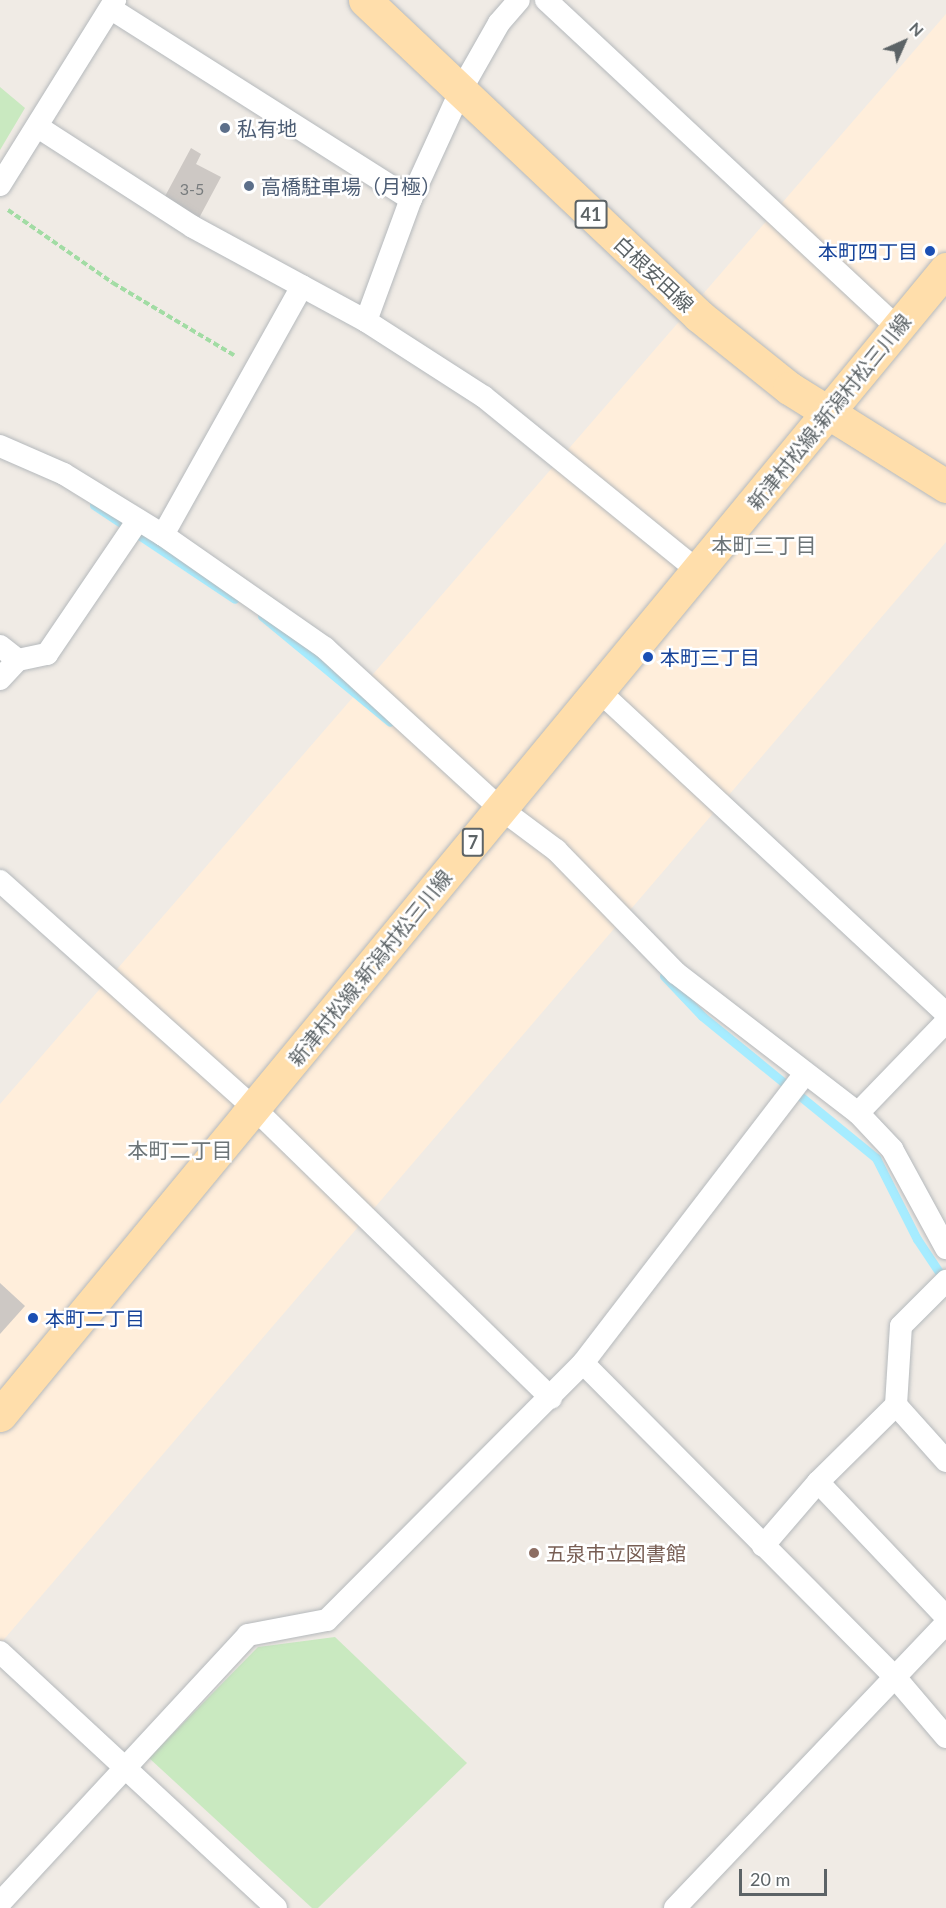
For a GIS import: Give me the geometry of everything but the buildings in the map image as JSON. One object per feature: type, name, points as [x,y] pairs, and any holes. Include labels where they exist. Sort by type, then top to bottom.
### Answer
[{"type":"main road","name":"白根安田線","points":[[365,0],[699,316],[789,388],[946,486]]},
{"type":"main road","name":"新津村松線;新潟村松三川線","points":[[0,1415],[699,572],[946,269]]},
{"type":"street","points":[[366,321],[411,199],[460,90],[499,23],[519,0]]},
{"type":"street","points":[[546,0],[898,328]]},
{"type":"street","points":[[0,185],[114,5],[411,199]]},
{"type":"street","points":[[38,127],[193,227],[366,321],[484,396],[699,572]]},
{"type":"street","points":[[163,535],[259,369],[302,286]]},
{"type":"street","points":[[0,446],[64,474],[163,535],[325,648],[501,808],[556,850],[676,973],[804,1075],[858,1113],[892,1149],[946,1248]]},
{"type":"street","points":[[0,680],[18,660],[47,654],[138,520]]},
{"type":"street","points":[[0,646],[18,660]]},
{"type":"street","points":[[598,691],[946,1013]]},
{"type":"street","points":[[0,881],[254,1108],[550,1398]]},
{"type":"street","points":[[858,1113],[946,1022]]},
{"type":"street","points":[[0,1903],[121,1768],[248,1635],[327,1620],[550,1398],[583,1363],[804,1075]]},
{"type":"street","points":[[763,1546],[818,1482],[896,1405],[901,1326],[946,1281]]},
{"type":"street","points":[[583,1363],[894,1676],[946,1737]]},
{"type":"street","points":[[896,1405],[946,1461]]},
{"type":"street","points":[[818,1482],[946,1617]]},
{"type":"street","points":[[675,1908],[946,1623]]},
{"type":"street","points":[[0,1652],[121,1768],[276,1908]]},
{"type":"path","points":[[0,205],[113,284],[259,369]]},
{"type":"shaded area","points":[[946,14],[946,542],[0,1644],[0,1104]]},
{"type":"green space","points":[[0,87],[25,108],[0,150]]},
{"type":"green space","points":[[335,1637],[467,1763],[318,1908],[312,1908],[149,1758],[258,1647]]},
{"type":"waterway","points":[[94,505],[235,599]]},
{"type":"waterway","points":[[262,616],[390,722]]},
{"type":"waterway","points":[[664,976],[702,1016],[876,1158],[917,1239],[945,1281]]},
{"type":"place","name":"私有地","points":[[225,128]]},
{"type":"place","name":"高橋駐車場（月極）","points":[[249,186]]},
{"type":"place","name":"本町四丁目","points":[[930,251]]},
{"type":"place","name":"本町三丁目","points":[[648,657]]},
{"type":"place","name":"本町二丁目","points":[[33,1318]]},
{"type":"place","name":"五泉市立図書館","points":[[534,1553]]},
{"type":"district","name":"本町三丁目","points":[[764,545]]},
{"type":"district","name":"本町二丁目","points":[[180,1150]]}]
